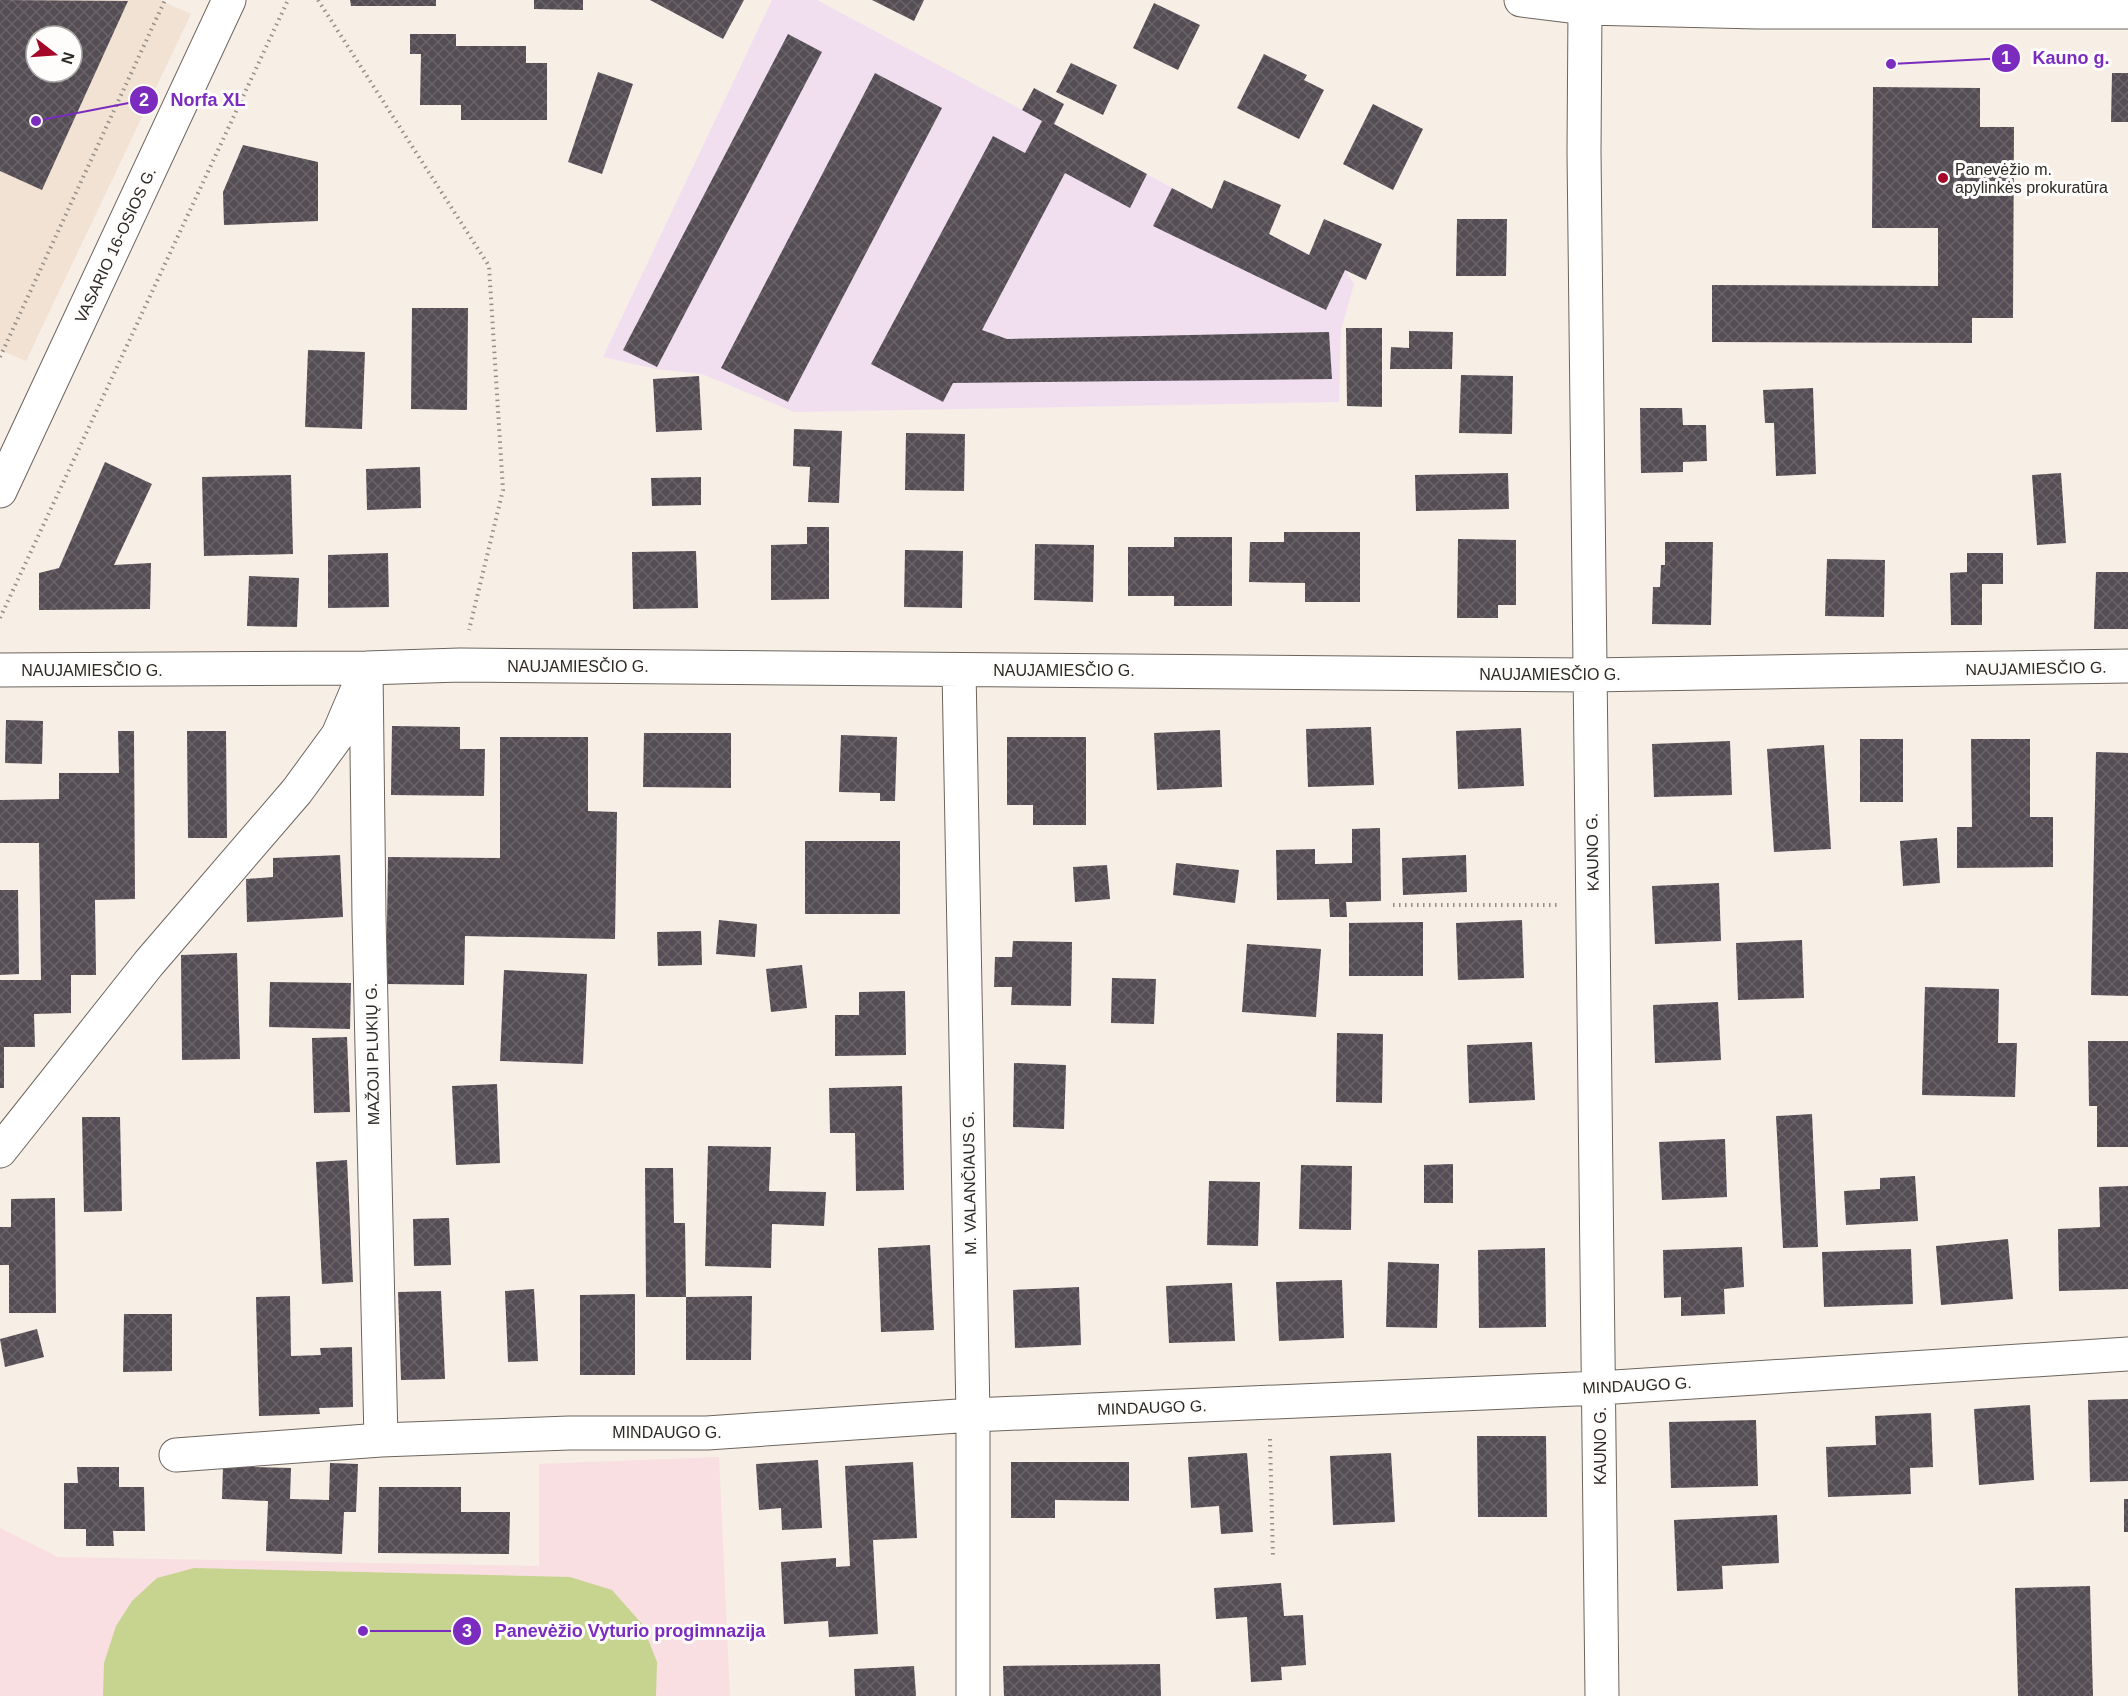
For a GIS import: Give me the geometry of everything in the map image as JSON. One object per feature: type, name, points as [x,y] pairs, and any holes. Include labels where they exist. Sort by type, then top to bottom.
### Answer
[{"type":"street","name":"VASARIO 16-OSIOS G.","points":[[0,491],[229,0]]},
{"type":"street","points":[[1521,0],[1585,8],[1759,6],[2128,12]]},
{"type":"street","name":"KAUNO G.","points":[[1585,8],[1584,152],[1602,1696]]},
{"type":"street","name":"NAUJAMIESČIO G.","points":[[0,670],[366,668],[460,665],[1590,675],[2128,666]]},
{"type":"street","points":[[0,1151],[150,963],[297,791],[338,735],[366,668]]},
{"type":"street","name":"MAŽOJI PLUKIŲ G.","points":[[366,668],[369,916],[381,1440]]},
{"type":"street","name":"M. VALANČIAUS G.","points":[[959,670],[974,1415],[973,1696]]},
{"type":"street","name":"MINDAUGO G.","points":[[176,1455],[381,1440],[569,1433],[707,1433],[974,1415],[1599,1388],[2128,1354]]},
{"type":"path","points":[[0,357],[165,0]]},
{"type":"path","points":[[0,618],[288,0]]},
{"type":"path","points":[[318,0],[489,266],[503,490],[460,665]]},
{"type":"path","points":[[1393,905],[1593,905]]},
{"type":"path","points":[[1269,1402],[1273,1558]]},
{"type":"shaded area","points":[[0,0],[160,0],[191,14],[26,361],[0,350]]},
{"type":"shaded area","points":[[772,0],[817,0],[1211,209],[1345,270],[1354,284],[1341,330],[1339,402],[794,412],[702,374],[656,369],[603,357]]},
{"type":"shaded area","points":[[719,1457],[730,1696],[0,1696],[0,1528],[58,1557],[539,1566],[539,1464]]},
{"type":"green space","points":[[194,1568],[570,1577],[612,1590],[642,1624],[657,1662],[656,1696],[103,1696],[104,1663],[116,1626],[132,1601],[157,1578]]},
{"type":"building","points":[[0,0],[128,1],[42,190],[0,171]]},
{"type":"building","points":[[350,0],[436,0],[436,6],[351,6]]},
{"type":"building","points":[[534,0],[583,0],[583,10],[534,9]]},
{"type":"building","points":[[650,0],[744,0],[723,39]]},
{"type":"building","points":[[872,0],[924,0],[914,21]]},
{"type":"building","points":[[1154,3],[1200,25],[1178,70],[1133,48]]},
{"type":"building","points":[[410,34],[456,34],[456,46],[526,46],[526,63],[547,63],[547,120],[461,120],[461,105],[420,105],[421,54],[410,54]]},
{"type":"building","points":[[788,34],[822,52],[657,367],[623,350]]},
{"type":"building","points":[[1264,54],[1307,75],[1304,80],[1324,90],[1299,139],[1237,108]]},
{"type":"building","points":[[1071,63],[1117,85],[1103,115],[1056,92]]},
{"type":"building","points":[[598,72],[633,84],[602,174],[568,162]]},
{"type":"building","points":[[875,73],[942,108],[788,402],[721,368]]},
{"type":"building","points":[[2112,73],[2128,73],[2128,122],[2111,122]]},
{"type":"building","name":"Panevėžio m. apylinkės prokuratūra","points":[[1873,87],[1980,88],[1980,127],[2014,127],[2013,318],[1972,318],[1972,343],[1712,342],[1712,285],[1938,286],[1938,228],[1872,228]]},
{"type":"building","points":[[1034,88],[1064,104],[1054,124],[1147,174],[1130,208],[1065,173],[982,330],[1007,339],[1329,332],[1332,379],[953,383],[943,402],[871,364],[993,136],[1025,153],[1042,121],[1022,110]]},
{"type":"building","points":[[1373,104],[1423,129],[1393,190],[1343,164]]},
{"type":"building","points":[[243,145],[318,162],[318,221],[224,225],[223,192]]},
{"type":"building","points":[[1224,180],[1281,205],[1269,234],[1309,255],[1324,219],[1382,244],[1366,280],[1345,270],[1326,310],[1153,226],[1172,188],[1212,209]]},
{"type":"building","points":[[1457,219],[1507,219],[1506,276],[1456,276]]},
{"type":"building","points":[[412,308],[468,308],[467,410],[411,409]]},
{"type":"building","points":[[1346,328],[1382,328],[1382,407],[1347,406]]},
{"type":"building","points":[[1409,331],[1453,332],[1452,369],[1390,369],[1391,347],[1409,348]]},
{"type":"building","points":[[308,350],[365,352],[362,429],[305,427]]},
{"type":"building","points":[[1461,375],[1513,376],[1512,434],[1459,433]]},
{"type":"building","points":[[699,376],[702,430],[656,432],[653,379]]},
{"type":"building","points":[[1813,388],[1816,474],[1776,476],[1774,423],[1765,423],[1763,390]]},
{"type":"building","points":[[1640,408],[1682,408],[1683,425],[1706,425],[1707,461],[1683,462],[1683,472],[1641,473]]},
{"type":"building","points":[[794,429],[842,431],[839,503],[808,502],[810,467],[793,466]]},
{"type":"building","points":[[906,433],[965,434],[964,491],[905,490]]},
{"type":"building","points":[[105,462],[152,484],[114,565],[151,563],[150,609],[39,610],[39,573],[59,568]]},
{"type":"building","points":[[420,467],[421,508],[367,510],[366,469]]},
{"type":"building","points":[[1508,473],[1509,509],[1416,511],[1415,475]]},
{"type":"building","points":[[2061,473],[2066,543],[2037,545],[2032,475]]},
{"type":"building","points":[[291,475],[293,554],[204,556],[202,477]]},
{"type":"building","points":[[701,477],[701,505],[652,506],[651,478]]},
{"type":"building","points":[[807,527],[829,527],[829,599],[771,600],[771,545],[807,544]]},
{"type":"building","points":[[1284,532],[1360,532],[1360,602],[1305,602],[1305,583],[1249,582],[1250,542],[1284,542]]},
{"type":"building","points":[[1174,537],[1232,537],[1232,606],[1174,606],[1174,596],[1128,596],[1128,547],[1174,547]]},
{"type":"building","points":[[1458,539],[1516,540],[1516,605],[1498,605],[1498,618],[1457,618]]},
{"type":"building","points":[[1665,542],[1713,542],[1711,625],[1652,624],[1653,587],[1660,587],[1661,565],[1665,565]]},
{"type":"building","points":[[1035,544],[1094,545],[1093,602],[1034,600]]},
{"type":"building","points":[[905,550],[963,551],[962,608],[904,607]]},
{"type":"building","points":[[696,551],[698,608],[633,609],[632,552]]},
{"type":"building","points":[[388,553],[389,607],[328,608],[328,555]]},
{"type":"building","points":[[1967,553],[2003,553],[2003,584],[1982,584],[1982,625],[1951,625],[1950,573],[1967,572]]},
{"type":"building","points":[[1827,559],[1885,560],[1884,617],[1825,616]]},
{"type":"building","points":[[2096,572],[2128,572],[2128,629],[2094,629]]},
{"type":"building","points":[[249,576],[299,578],[297,627],[247,626]]},
{"type":"building","points":[[6,720],[43,721],[42,764],[5,763]]},
{"type":"building","points":[[392,726],[460,727],[460,749],[485,749],[484,796],[391,795]]},
{"type":"building","points":[[1371,727],[1374,785],[1308,787],[1306,729]]},
{"type":"building","points":[[1521,728],[1524,786],[1458,789],[1456,731]]},
{"type":"building","points":[[1220,730],[1222,787],[1157,790],[1154,733]]},
{"type":"building","points":[[118,731],[134,731],[135,899],[95,900],[96,975],[71,975],[71,1013],[34,1014],[35,1047],[4,1047],[4,1088],[0,1088],[0,980],[41,980],[39,843],[0,843],[0,800],[59,799],[59,773],[119,773]]},
{"type":"building","points":[[187,731],[226,731],[227,838],[188,838]]},
{"type":"building","points":[[644,733],[731,733],[731,788],[643,787]]},
{"type":"building","points":[[841,735],[897,737],[895,801],[880,801],[880,793],[839,792]]},
{"type":"building","points":[[500,737],[588,737],[588,811],[617,812],[615,939],[465,936],[464,985],[386,984],[388,857],[500,858]]},
{"type":"building","points":[[1007,737],[1086,737],[1086,825],[1033,825],[1033,805],[1007,805]]},
{"type":"building","points":[[1860,739],[1903,739],[1903,802],[1860,802]]},
{"type":"building","points":[[1971,739],[2030,739],[2030,817],[2053,817],[2053,867],[1957,868],[1957,827],[1972,827]]},
{"type":"building","points":[[1730,741],[1732,795],[1654,797],[1652,744]]},
{"type":"building","points":[[1824,745],[1831,849],[1774,852],[1767,749]]},
{"type":"building","points":[[2096,752],[2128,753],[2128,996],[2091,995]]},
{"type":"building","points":[[1380,828],[1381,901],[1346,902],[1347,917],[1330,917],[1329,899],[1277,900],[1276,850],[1315,849],[1315,864],[1352,863],[1352,829]]},
{"type":"building","points":[[1937,838],[1940,883],[1903,886],[1900,841]]},
{"type":"building","points":[[805,841],[900,841],[900,914],[805,914]]},
{"type":"building","points":[[340,855],[343,917],[247,922],[246,879],[273,877],[273,858]]},
{"type":"building","points":[[1466,855],[1467,892],[1403,895],[1402,858]]},
{"type":"building","points":[[1176,863],[1239,870],[1235,903],[1173,895]]},
{"type":"building","points":[[1107,865],[1110,899],[1075,902],[1073,867]]},
{"type":"building","points":[[1719,883],[1721,941],[1655,944],[1652,886]]},
{"type":"building","points":[[0,890],[18,890],[19,974],[0,975]]},
{"type":"building","points":[[719,920],[757,924],[755,957],[716,954]]},
{"type":"building","points":[[1522,920],[1524,978],[1458,980],[1456,923]]},
{"type":"building","points":[[1423,922],[1423,976],[1349,976],[1349,923]]},
{"type":"building","points":[[701,931],[702,965],[658,966],[657,932]]},
{"type":"building","points":[[1802,940],[1804,998],[1738,1000],[1736,943]]},
{"type":"building","points":[[1013,941],[1072,942],[1071,1006],[1011,1005],[1012,987],[994,987],[995,957],[1012,957]]},
{"type":"building","points":[[1247,944],[1321,949],[1316,1017],[1242,1012]]},
{"type":"building","points":[[237,953],[240,1059],[182,1060],[181,955]]},
{"type":"building","points":[[802,965],[807,1008],[771,1012],[766,969]]},
{"type":"building","points":[[504,970],[587,974],[583,1064],[500,1061]]},
{"type":"building","points":[[1112,978],[1156,979],[1154,1024],[1111,1023]]},
{"type":"building","points":[[270,982],[351,983],[350,1029],[269,1027]]},
{"type":"building","points":[[1925,987],[1999,989],[1998,1043],[2017,1043],[2015,1097],[1922,1095]]},
{"type":"building","points":[[905,991],[906,1055],[835,1056],[835,1015],[859,1015],[859,992]]},
{"type":"building","points":[[1718,1002],[1721,1060],[1655,1063],[1653,1005]]},
{"type":"building","points":[[1337,1033],[1383,1034],[1382,1103],[1336,1102]]},
{"type":"building","points":[[347,1037],[350,1112],[314,1113],[312,1038]]},
{"type":"building","points":[[2088,1041],[2128,1041],[2128,1147],[2097,1147],[2097,1106],[2089,1106]]},
{"type":"building","points":[[1532,1042],[1535,1100],[1469,1103],[1467,1045]]},
{"type":"building","points":[[1014,1063],[1066,1065],[1064,1129],[1013,1127]]},
{"type":"building","points":[[497,1084],[500,1163],[456,1165],[452,1086]]},
{"type":"building","points":[[902,1086],[904,1190],[856,1191],[855,1133],[830,1133],[829,1088]]},
{"type":"building","points":[[1812,1114],[1818,1247],[1783,1248],[1776,1116]]},
{"type":"building","points":[[82,1117],[120,1117],[122,1211],[84,1212]]},
{"type":"building","points":[[1725,1139],[1727,1197],[1662,1200],[1659,1142]]},
{"type":"building","points":[[708,1146],[771,1147],[769,1191],[826,1192],[824,1226],[772,1224],[771,1268],[705,1266]]},
{"type":"building","points":[[347,1160],[353,1282],[322,1284],[316,1162]]},
{"type":"building","points":[[1453,1164],[1453,1203],[1424,1203],[1424,1165]]},
{"type":"building","points":[[1301,1165],[1352,1166],[1351,1230],[1299,1229]]},
{"type":"building","points":[[645,1168],[673,1168],[674,1223],[685,1223],[686,1297],[646,1297]]},
{"type":"building","points":[[1915,1176],[1918,1221],[1846,1225],[1844,1191],[1880,1189],[1880,1178]]},
{"type":"building","points":[[1209,1181],[1260,1182],[1258,1246],[1207,1245]]},
{"type":"building","points":[[2128,1186],[2128,1289],[2059,1291],[2058,1229],[2100,1227],[2099,1187]]},
{"type":"building","points":[[55,1198],[56,1313],[9,1313],[9,1265],[0,1265],[0,1227],[11,1227],[11,1199]]},
{"type":"building","points":[[449,1218],[451,1265],[414,1266],[413,1219]]},
{"type":"building","points":[[2008,1239],[2013,1299],[1941,1305],[1936,1246]]},
{"type":"building","points":[[930,1245],[934,1330],[881,1332],[878,1248]]},
{"type":"building","points":[[1742,1247],[1744,1287],[1724,1289],[1725,1314],[1681,1316],[1681,1297],[1664,1298],[1663,1250]]},
{"type":"building","points":[[1545,1248],[1546,1327],[1479,1328],[1478,1250]]},
{"type":"building","points":[[1911,1249],[1913,1304],[1824,1307],[1822,1252]]},
{"type":"building","points":[[1388,1262],[1439,1264],[1437,1328],[1386,1327]]},
{"type":"building","points":[[1342,1280],[1344,1338],[1279,1341],[1276,1282]]},
{"type":"building","points":[[1232,1283],[1235,1341],[1169,1343],[1166,1286]]},
{"type":"building","points":[[1079,1287],[1081,1345],[1015,1348],[1013,1290]]},
{"type":"building","points":[[534,1289],[538,1361],[508,1362],[505,1291]]},
{"type":"building","points":[[441,1291],[445,1379],[401,1380],[398,1292]]},
{"type":"building","points":[[635,1294],[635,1375],[580,1375],[580,1295]]},
{"type":"building","points":[[290,1296],[291,1356],[321,1355],[320,1348],[352,1347],[353,1407],[319,1408],[320,1414],[259,1416],[256,1297]]},
{"type":"building","points":[[752,1296],[751,1360],[686,1360],[686,1297]]},
{"type":"building","points":[[124,1314],[172,1314],[172,1371],[123,1372]]},
{"type":"building","points":[[37,1329],[44,1357],[5,1367],[0,1339]]},
{"type":"building","points":[[2128,1399],[2128,1481],[2090,1482],[2088,1400]]},
{"type":"building","points":[[2030,1405],[2034,1480],[1979,1485],[1974,1409]]},
{"type":"building","points":[[1931,1413],[1933,1467],[1910,1468],[1911,1494],[1828,1497],[1826,1447],[1876,1445],[1875,1416]]},
{"type":"building","points":[[1756,1420],[1758,1486],[1671,1488],[1669,1422]]},
{"type":"building","points":[[1477,1436],[1546,1436],[1547,1517],[1478,1517]]},
{"type":"building","points":[[1247,1453],[1253,1532],[1221,1534],[1219,1506],[1191,1508],[1188,1457]]},
{"type":"building","points":[[1391,1453],[1395,1522],[1333,1525],[1330,1456]]},
{"type":"building","points":[[818,1460],[822,1528],[782,1530],[781,1508],[759,1510],[756,1464]]},
{"type":"building","points":[[913,1462],[917,1538],[873,1540],[878,1634],[829,1637],[828,1621],[784,1624],[781,1562],[836,1558],[836,1567],[850,1566],[845,1466]]},
{"type":"building","points":[[1011,1462],[1129,1462],[1129,1501],[1055,1500],[1055,1518],[1011,1518]]},
{"type":"building","points":[[330,1463],[358,1464],[356,1512],[344,1512],[342,1554],[266,1551],[268,1501],[222,1499],[223,1466],[291,1468],[290,1499],[329,1500]]},
{"type":"building","points":[[77,1467],[119,1467],[119,1487],[144,1487],[145,1531],[113,1531],[114,1546],[86,1546],[86,1529],[64,1529],[64,1483],[78,1483]]},
{"type":"building","points":[[379,1487],[461,1487],[461,1512],[510,1512],[509,1554],[378,1553]]},
{"type":"building","points":[[2124,1499],[2128,1499],[2128,1532],[2124,1532]]},
{"type":"building","points":[[1777,1515],[1779,1563],[1722,1566],[1723,1589],[1677,1591],[1674,1520]]},
{"type":"building","points":[[1281,1583],[1284,1616],[1303,1615],[1306,1665],[1281,1667],[1282,1680],[1251,1682],[1247,1617],[1216,1619],[1214,1588]]},
{"type":"building","points":[[2090,1586],[2093,1696],[2018,1696],[2015,1588]]},
{"type":"building","points":[[1160,1664],[1161,1696],[1004,1696],[1003,1666]]},
{"type":"building","points":[[914,1666],[916,1696],[855,1696],[854,1669]]},
{"type":"place","name":"Kauno g.","points":[[1891,64]]},
{"type":"place","name":"Norfa XL","points":[[36,121]]},
{"type":"place","name":"Panevėžio m. apylinkės prokuratūra","points":[[1943,178]]},
{"type":"place","name":"Panevėžio Vyturio progimnazija","points":[[363,1631]]}]
